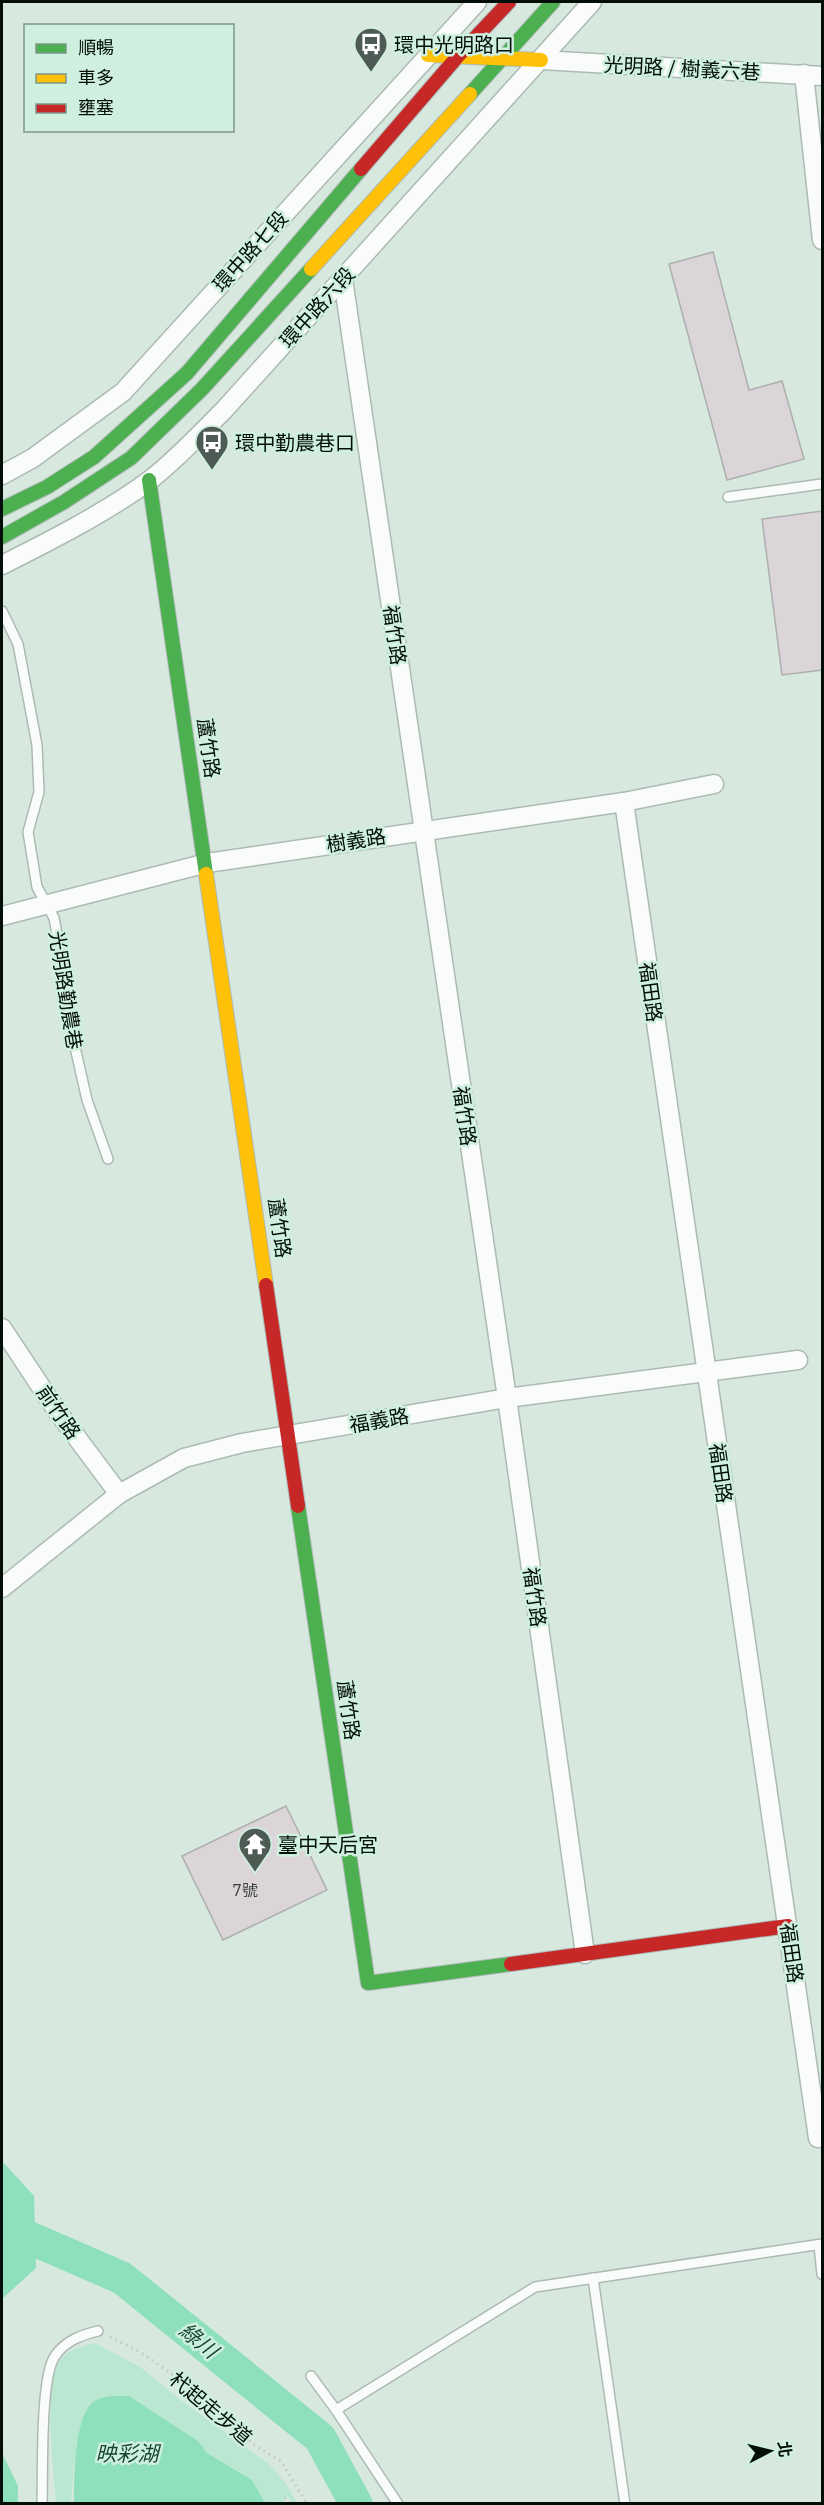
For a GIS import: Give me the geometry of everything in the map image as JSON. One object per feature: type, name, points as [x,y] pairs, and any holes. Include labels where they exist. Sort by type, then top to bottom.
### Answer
[{"type":"street","name":"環中路七段","points":[[2,475],[33,458],[123,392],[477,2]]},
{"type":"street","points":[[2,509],[46,487],[94,457],[186,373],[458,56],[509,2]]},
{"type":"street","name":"環中路六段","points":[[2,537],[64,502],[131,458],[202,389],[554,2]]},
{"type":"street","name":"環中路六段","points":[[2,565],[117,502],[183,452],[224,410],[592,2]]},
{"type":"street","points":[[428,55],[541,60]]},
{"type":"street","name":"光明路 / 樹義六巷","points":[[541,60],[813,75]]},
{"type":"street","points":[[813,75],[822,240]]},
{"type":"street","name":"福竹路","points":[[343,279],[507,1398],[585,1954]]},
{"type":"street","name":"蘆竹路","points":[[149,480],[207,863],[368,1983],[585,1954]]},
{"type":"street","name":"樹義路","points":[[2,916],[207,863],[624,802],[714,784]]},
{"type":"street","name":"福田路","points":[[624,802],[818,2138],[822,2137]]},
{"type":"street","name":"前竹路","points":[[2,1328],[57,1411],[119,1494]]},
{"type":"street","name":"福義路","points":[[2,1588],[119,1494],[184,1458],[242,1443],[507,1398],[798,1360]]},
{"type":"street","points":[[585,1954],[788,1926]]},
{"type":"lane","points":[[729,497],[822,484]]},
{"type":"lane","name":"光明路勤農巷","points":[[2,611],[18,644],[37,745],[39,792],[28,832],[37,887],[54,918],[62,959],[70,1025],[87,1100],[108,1159]]},
{"type":"lane","points":[[336,2410],[535,2287],[820,2245],[822,2274]]},
{"type":"lane","points":[[592,2278],[625,2504]]},
{"type":"lane","points":[[42,2504],[46,2381],[54,2356],[76,2337],[98,2331]]},
{"type":"lane","points":[[311,2376],[398,2504]]},
{"type":"path","name":"杙起走步道","points":[[98,2331],[137,2350],[178,2379],[256,2447],[281,2461],[307,2504]]},
{"type":"path","points":[[285,2498],[288,2504]]},
{"type":"shaded area","points":[[95,2343],[140,2367],[182,2401],[270,2465],[285,2483],[297,2503],[292,2503],[288,2496],[283,2499],[285,2503],[275,2501],[265,2503],[252,2480],[207,2453],[198,2441],[129,2396],[113,2396],[83,2420],[74,2466],[71,2503],[56,2503],[51,2405],[56,2369],[62,2358],[69,2352]]},
{"type":"water","points":[[2,2161],[34,2196],[36,2268],[2,2299]]},
{"type":"water","name":"映彩湖","points":[[129,2396],[198,2441],[207,2453],[252,2480],[265,2503],[74,2503],[76,2451],[86,2411],[92,2403],[99,2399]]},
{"type":"water","points":[[2,2453],[18,2486],[18,2503],[2,2503]]},
{"type":"building","points":[[713,252],[749,390],[782,381],[804,459],[727,480],[669,264]]},
{"type":"building","points":[[822,511],[822,670],[782,675],[762,519]]},
{"type":"building","name":"臺中天后宮","points":[[286,1806],[327,1890],[223,1940],[182,1856]]},
{"type":"waterway","name":"綠川","points":[[2,2226],[122,2278],[320,2438],[356,2504]]},
{"type":"traffic: fast","points":[[470,94],[553,2]]},
{"type":"traffic: fast","points":[[2,509],[47,487],[94,457],[187,373],[361,169]]},
{"type":"traffic: fast","points":[[2,537],[64,502],[131,458],[202,389],[311,269]]},
{"type":"traffic: fast","points":[[149,480],[206,874]]},
{"type":"traffic: fast","points":[[298,1506],[368,1983],[511,1964]]},
{"type":"traffic: slow","points":[[428,55],[541,60]]},
{"type":"traffic: slow","points":[[311,269],[470,94]]},
{"type":"traffic: slow","points":[[206,874],[266,1285]]},
{"type":"traffic: jam","points":[[361,169],[458,56],[509,2]]},
{"type":"traffic: jam","points":[[266,1285],[298,1506]]},
{"type":"traffic: jam","points":[[511,1964],[788,1926]]},
{"type":"place","name":"環中光明路口","points":[[371,73]]},
{"type":"place","name":"環中勤農巷口","points":[[212,471]]},
{"type":"place","name":"臺中天后宮","points":[[255,1873]]}]
